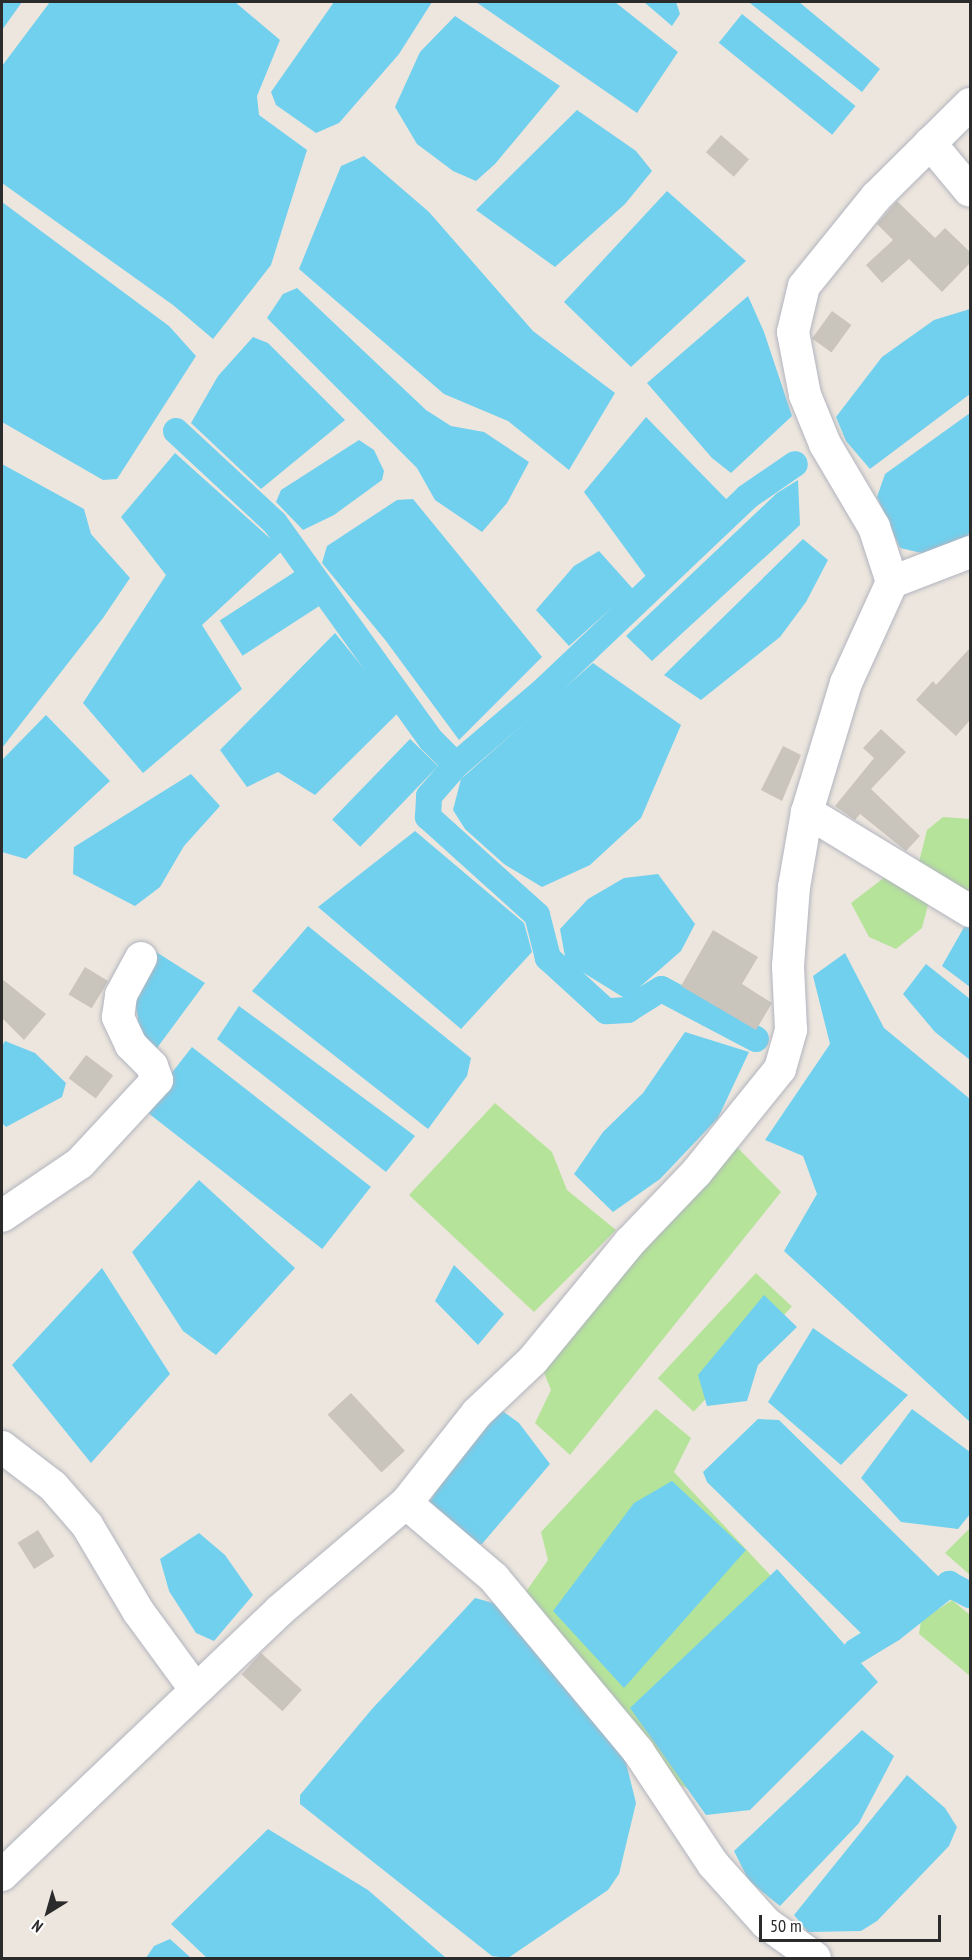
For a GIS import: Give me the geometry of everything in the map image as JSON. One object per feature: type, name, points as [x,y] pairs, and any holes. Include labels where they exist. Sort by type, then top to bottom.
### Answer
[{"type":"street","points":[[2,1875],[195,1689],[406,1503],[477,1413],[532,1360],[630,1242],[696,1173],[780,1069],[791,1030],[788,966],[794,887],[807,812],[846,683],[892,582],[874,527],[825,444],[805,395],[793,332],[804,286],[876,196],[970,104]]},
{"type":"street","points":[[930,143],[970,190]]},
{"type":"street","points":[[892,582],[970,552]]},
{"type":"street","points":[[807,812],[970,910]]},
{"type":"street","points":[[2,1216],[80,1163],[157,1080],[152,1066],[131,1045],[118,1017],[120,995],[141,958]]},
{"type":"street","points":[[2,1447],[53,1486],[87,1525],[138,1611],[195,1689]]},
{"type":"street","points":[[406,1503],[494,1578],[638,1751],[713,1864],[766,1923],[814,1959]]},
{"type":"green space","points":[[943,817],[970,819],[970,890],[940,887],[919,862],[927,830]]},
{"type":"green space","points":[[890,873],[930,897],[922,928],[896,949],[869,937],[851,903]]},
{"type":"green space","points":[[495,1103],[552,1152],[567,1190],[616,1230],[534,1312],[409,1195]]},
{"type":"green space","points":[[734,1144],[781,1192],[570,1455],[535,1423],[551,1390],[543,1370]]},
{"type":"green space","points":[[756,1273],[792,1306],[694,1412],[658,1378]]},
{"type":"green space","points":[[656,1409],[691,1438],[674,1472],[801,1608],[718,1805],[679,1784],[523,1596],[548,1560],[541,1532]]},
{"type":"green space","points":[[970,1528],[970,1575],[945,1553]]},
{"type":"green space","points":[[952,1600],[970,1615],[970,1676],[919,1634],[921,1621]]},
{"type":"water","points":[[2,2],[22,2],[2,30]]},
{"type":"water","points":[[50,2],[235,2],[280,40],[257,96],[259,115],[307,150],[271,265],[213,339],[173,305],[2,183],[2,66]]},
{"type":"water","points":[[334,2],[432,2],[399,54],[339,123],[316,133],[276,105],[271,92]]},
{"type":"water","points":[[476,2],[615,2],[678,52],[637,113]]},
{"type":"water","points":[[644,2],[676,2],[680,14],[672,26]]},
{"type":"water","points":[[799,2],[880,69],[862,92],[750,3]]},
{"type":"water","points":[[742,14],[855,106],[832,135],[719,43]]},
{"type":"water","points":[[455,16],[560,86],[495,164],[476,181],[453,171],[417,144],[395,107],[420,52]]},
{"type":"water","points":[[577,110],[636,151],[652,171],[625,204],[555,267],[476,210]]},
{"type":"water","points":[[364,156],[429,212],[533,331],[615,393],[569,470],[508,421],[444,394],[299,269],[341,166]]},
{"type":"water","points":[[667,191],[746,261],[631,367],[564,302]]},
{"type":"water","points":[[2,202],[169,326],[196,356],[117,479],[103,480],[2,422]]},
{"type":"water","points":[[297,288],[426,410],[451,426],[484,432],[529,462],[507,503],[482,532],[435,500],[417,468],[267,318],[283,294]]},
{"type":"water","points":[[748,296],[764,332],[792,416],[731,473],[712,458],[647,383]]},
{"type":"water","points":[[970,309],[970,394],[870,469],[846,441],[836,417],[882,357],[934,320]]},
{"type":"water","points":[[253,337],[268,343],[345,420],[261,489],[191,423],[218,376]]},
{"type":"water","points":[[970,413],[970,532],[963,542],[939,557],[900,548],[877,497],[885,474]]},
{"type":"water","points":[[646,417],[728,501],[647,578],[584,492]]},
{"type":"water","points":[[359,440],[374,450],[384,471],[382,480],[334,515],[303,530],[276,502],[281,490]]},
{"type":"water","points":[[175,453],[283,550],[202,625],[242,689],[143,773],[83,703],[166,575],[121,517]]},
{"type":"water","points":[[2,464],[84,509],[91,534],[130,578],[103,618],[2,748]]},
{"type":"water","points":[[798,480],[800,525],[652,661],[626,636],[777,493]]},
{"type":"water","points":[[413,499],[542,657],[459,740],[386,641],[322,563],[327,546],[397,500]]},
{"type":"water","points":[[803,539],[828,560],[806,602],[780,637],[701,700],[664,675]]},
{"type":"water","points":[[599,551],[633,589],[569,646],[536,610],[574,566]]},
{"type":"water","points":[[296,571],[319,606],[243,656],[220,621]]},
{"type":"water","points":[[335,633],[399,712],[315,795],[278,772],[247,787],[220,750]]},
{"type":"water","points":[[593,663],[681,725],[641,818],[590,865],[542,887],[504,864],[465,829],[453,810],[461,779]]},
{"type":"water","points":[[46,715],[110,781],[26,859],[2,852],[2,760]]},
{"type":"water","points":[[410,739],[438,766],[360,847],[332,820]]},
{"type":"water","points":[[191,774],[220,806],[184,846],[160,887],[135,906],[73,874],[74,847]]},
{"type":"water","points":[[415,831],[524,923],[532,952],[461,1029],[318,907]]},
{"type":"water","points":[[658,874],[695,924],[681,951],[626,999],[566,962],[560,929],[588,899],[624,878]]},
{"type":"water","points":[[967,922],[970,924],[970,987],[942,966]]},
{"type":"water","points":[[308,926],[471,1058],[467,1076],[428,1129],[252,991]]},
{"type":"water","points":[[153,950],[205,983],[157,1048],[137,1045],[138,1018],[131,983]]},
{"type":"water","points":[[845,953],[884,1028],[970,1099],[970,1422],[784,1251],[817,1194],[803,1156],[765,1140],[830,1044],[813,976]]},
{"type":"water","points":[[926,964],[970,999],[970,1060],[935,1032],[903,994]]},
{"type":"water","points":[[239,1006],[415,1136],[386,1172],[217,1039]]},
{"type":"water","points":[[685,1032],[749,1052],[718,1118],[660,1179],[613,1212],[574,1174],[603,1132],[643,1093]]},
{"type":"water","points":[[5,1041],[35,1053],[66,1083],[62,1097],[6,1127],[2,1123],[2,1046]]},
{"type":"water","points":[[192,1047],[371,1187],[322,1249],[143,1109]]},
{"type":"water","points":[[199,1180],[295,1268],[216,1355],[183,1331],[132,1252]]},
{"type":"water","points":[[454,1265],[504,1314],[478,1345],[435,1301]]},
{"type":"water","points":[[102,1268],[170,1374],[91,1463],[12,1365]]},
{"type":"water","points":[[764,1295],[797,1327],[758,1365],[747,1401],[707,1406],[698,1375]]},
{"type":"water","points":[[813,1328],[908,1395],[841,1465],[768,1402]]},
{"type":"water","points":[[912,1409],[970,1452],[970,1514],[958,1529],[901,1522],[861,1478]]},
{"type":"water","points":[[501,1410],[519,1423],[550,1464],[482,1544],[465,1546],[425,1509],[458,1457]]},
{"type":"water","points":[[758,1419],[779,1420],[943,1581],[867,1639],[707,1482],[703,1472]]},
{"type":"water","points":[[672,1481],[746,1550],[624,1688],[553,1611],[634,1503]]},
{"type":"water","points":[[199,1533],[225,1555],[253,1595],[214,1641],[196,1633],[169,1591],[160,1559]]},
{"type":"water","points":[[777,1569],[878,1682],[750,1810],[706,1815],[630,1708]]},
{"type":"water","points":[[475,1598],[497,1604],[603,1729],[626,1763],[636,1803],[619,1874],[608,1890],[508,1958],[492,1956],[300,1804],[300,1795],[372,1709]]},
{"type":"water","points":[[862,1730],[894,1756],[859,1823],[780,1906],[749,1881],[734,1851]]},
{"type":"water","points":[[907,1775],[945,1808],[957,1827],[949,1846],[877,1921],[861,1931],[808,1932],[794,1915]]},
{"type":"water","points":[[268,1829],[368,1890],[446,1958],[207,1958],[171,1924]]},
{"type":"water","points":[[170,1939],[191,1958],[146,1958],[154,1946]]},
{"type":"building","points":[[721,135],[749,159],[734,177],[706,152]]},
{"type":"building","points":[[897,201],[935,238],[945,228],[970,252],[970,263],[942,292],[909,259],[882,283],[866,265],[893,240],[877,224]]},
{"type":"building","points":[[832,311],[851,325],[831,353],[812,339]]},
{"type":"building","points":[[970,648],[970,720],[956,736],[916,700],[933,681],[936,685]]},
{"type":"building","points":[[881,729],[906,752],[871,789],[920,836],[906,851],[860,814],[855,820],[835,806],[874,758],[863,748]]},
{"type":"building","points":[[783,746],[801,755],[782,801],[761,790]]},
{"type":"building","points":[[713,930],[758,957],[742,984],[772,1003],[756,1030],[681,986]]},
{"type":"building","points":[[85,967],[108,981],[92,1008],[69,994]]},
{"type":"building","points":[[2,979],[46,1014],[24,1040],[2,1018]]},
{"type":"building","points":[[86,1055],[113,1075],[96,1099],[69,1078]]},
{"type":"building","points":[[351,1393],[405,1451],[381,1473],[328,1415]]},
{"type":"building","points":[[38,1530],[54,1556],[34,1569],[18,1543]]},
{"type":"building","points":[[261,1653],[302,1690],[282,1711],[242,1675]]},
{"type":"waterway","points":[[176,431],[275,523],[431,740],[456,765]]},
{"type":"waterway","points":[[756,1039],[661,989],[628,1010],[606,1011],[548,958],[537,915],[428,817],[429,796],[456,765],[545,689],[747,497],[795,464]]},
{"type":"waterway","points":[[856,1651],[892,1629],[949,1584],[970,1595]]}]
